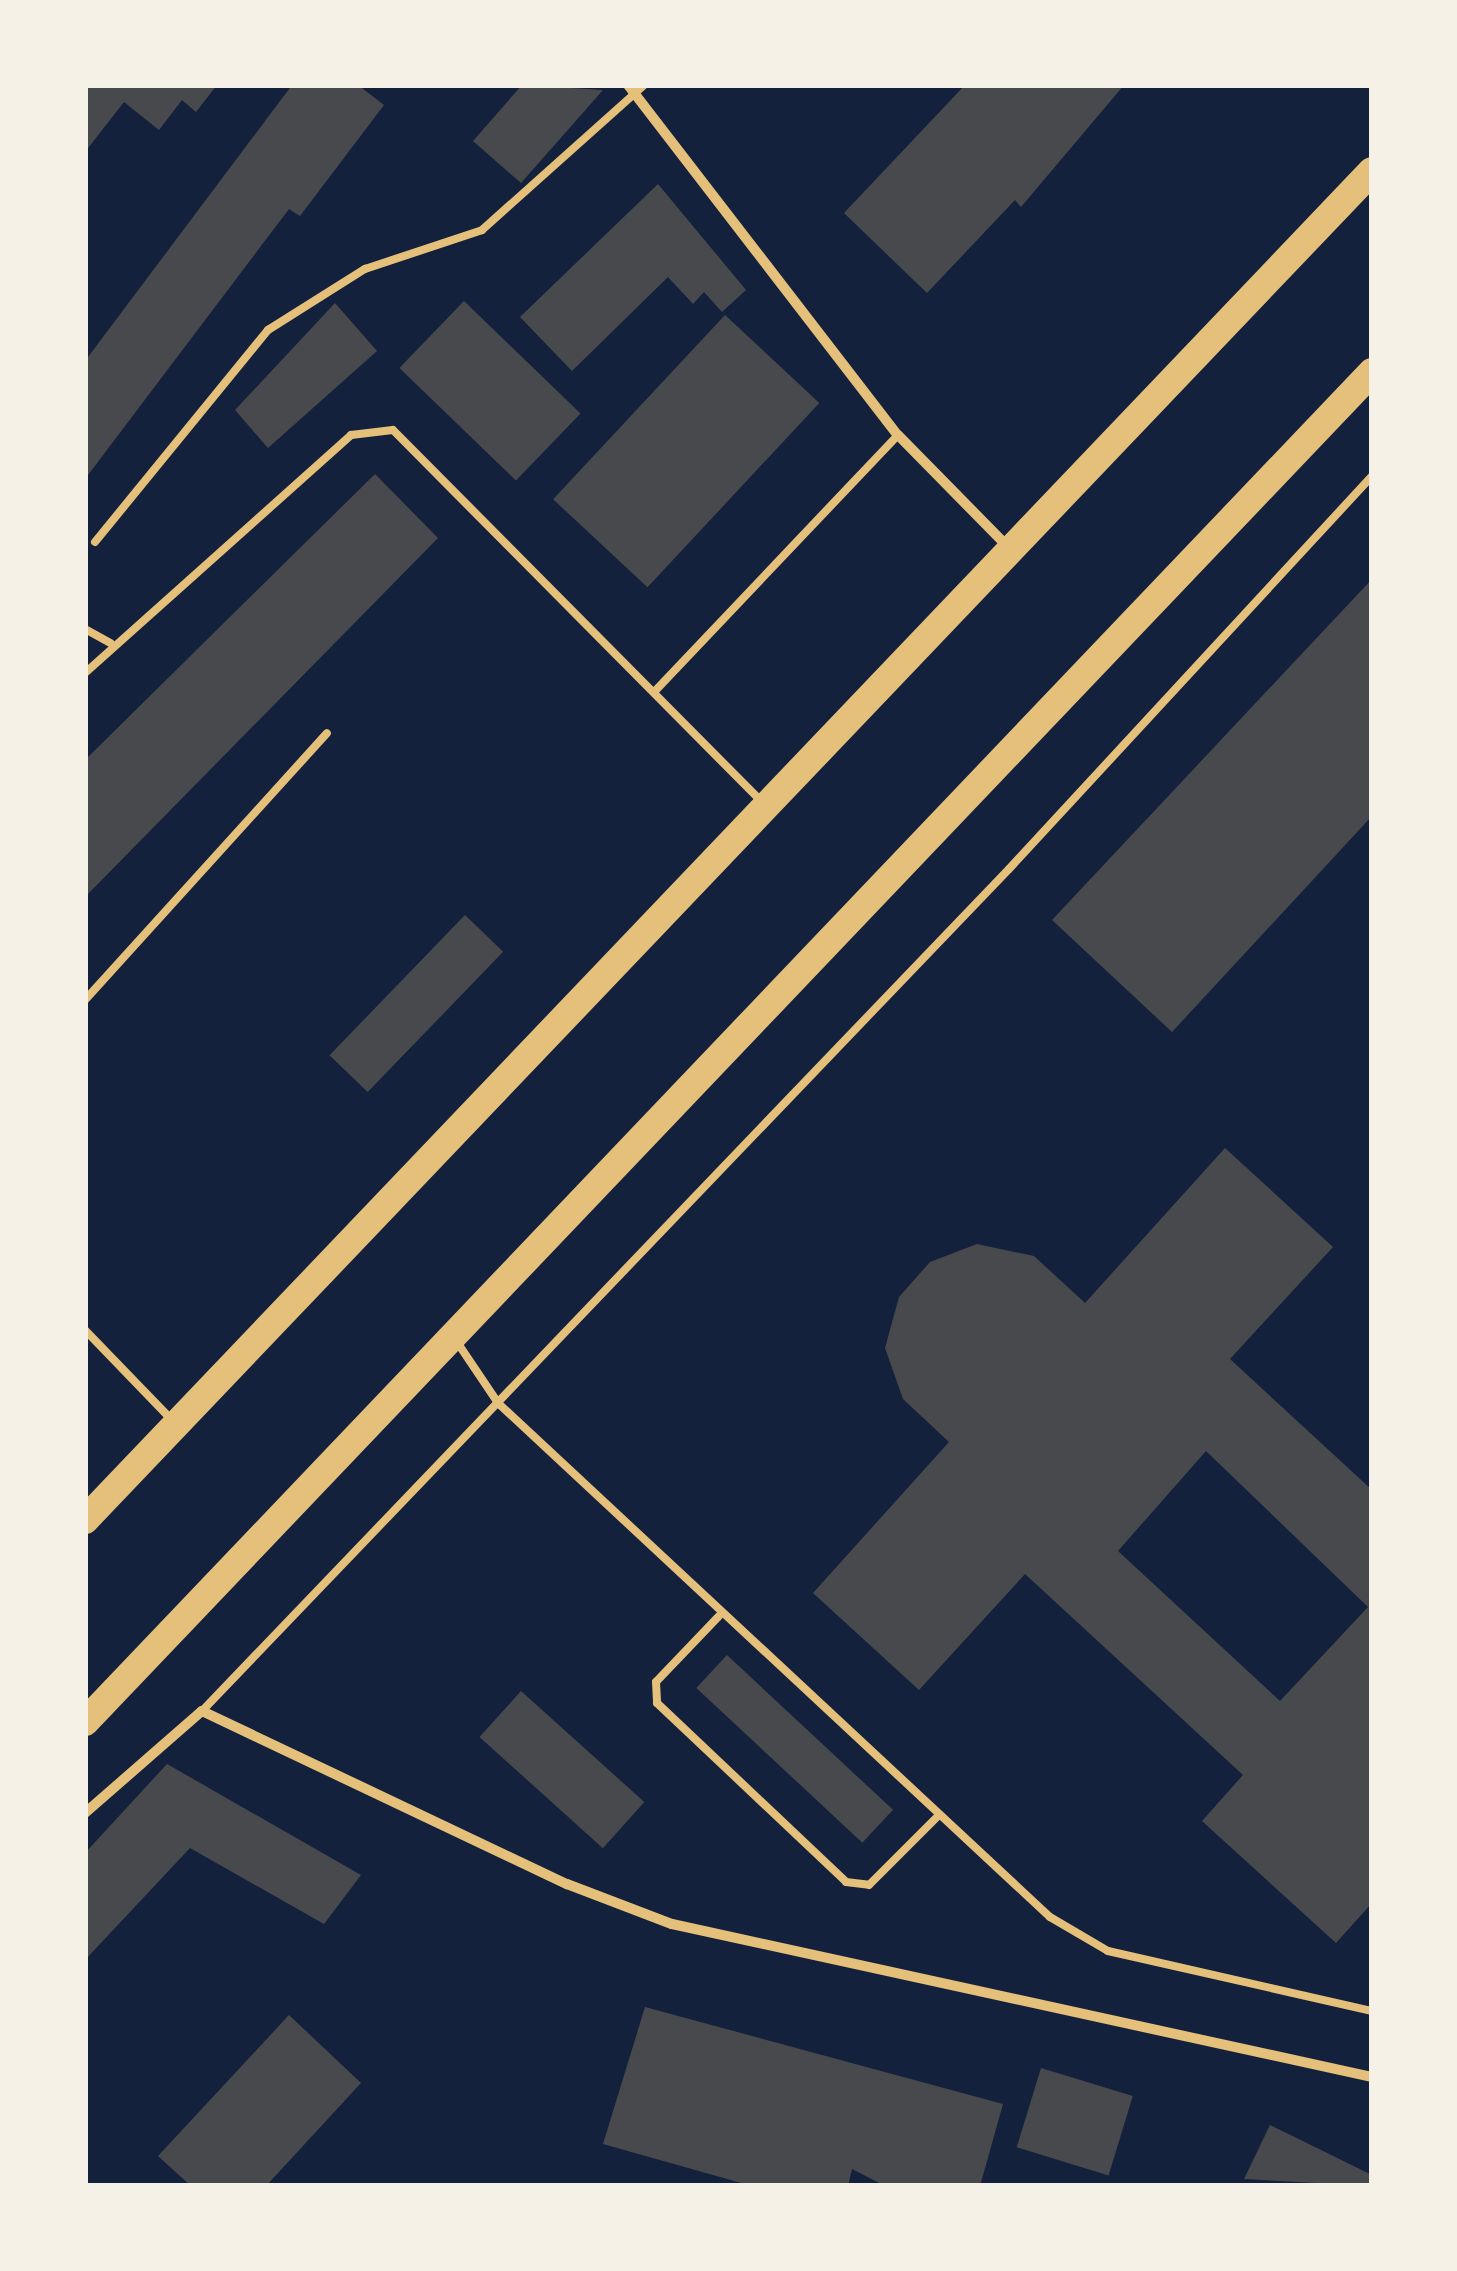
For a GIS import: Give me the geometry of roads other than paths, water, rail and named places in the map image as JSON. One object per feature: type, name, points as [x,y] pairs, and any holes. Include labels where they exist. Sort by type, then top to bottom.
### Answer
[{"type":"highway","points":[[85,1520],[763,802],[1012,552],[1372,171]]},
{"type":"highway","points":[[85,1722],[1370,378]]},
{"type":"street","points":[[632,90],[898,435],[1012,552]]},
{"type":"street","points":[[85,1813],[202,1711],[567,1884],[672,1924],[1372,2076]]},
{"type":"lane","points":[[95,542],[268,330],[365,268],[482,230],[632,90],[644,85]]},
{"type":"lane","points":[[85,673],[110,643],[351,435],[393,430],[656,690],[763,802]]},
{"type":"lane","points":[[656,690],[898,435]]},
{"type":"lane","points":[[202,1711],[498,1403],[1372,476]]},
{"type":"lane","points":[[85,629],[110,643]]},
{"type":"lane","points":[[85,1000],[327,733]]},
{"type":"lane","points":[[85,1330],[176,1424]]},
{"type":"lane","points":[[455,1339],[498,1403],[719,1616],[1050,1917],[1108,1951],[1372,2011]]},
{"type":"lane","points":[[719,1616],[656,1682],[657,1703],[846,1882],[869,1885],[938,1815]]}]
